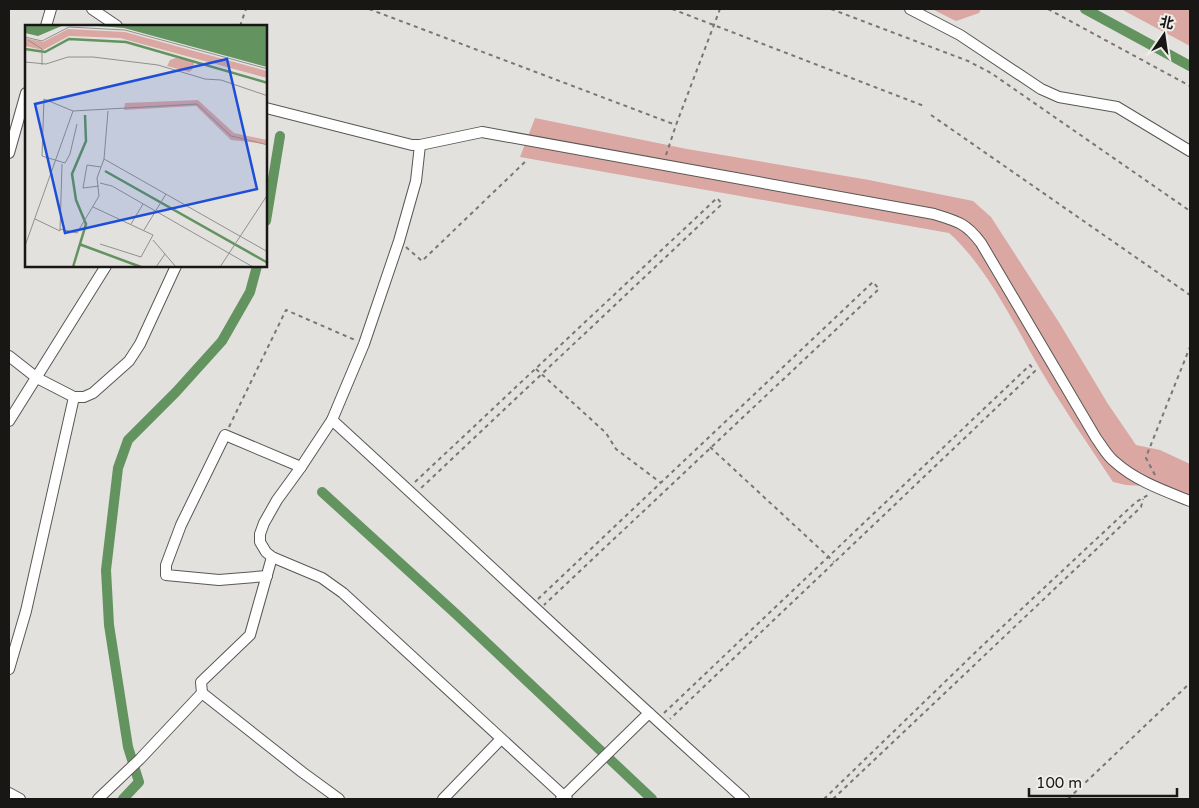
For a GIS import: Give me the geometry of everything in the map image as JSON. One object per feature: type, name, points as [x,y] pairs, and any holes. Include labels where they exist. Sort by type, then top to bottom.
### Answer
[{"type":"street","points":[[46,25],[51,9]]},
{"type":"street","points":[[92,9],[116,25]]},
{"type":"street","points":[[910,9],[960,35],[1041,89],[1059,97],[1118,107],[1190,151]]},
{"type":"street","points":[[9,153],[25,97]]},
{"type":"street","points":[[268,109],[412,145],[482,132],[934,214],[959,222],[972,230],[981,243],[1096,438],[1114,462],[1129,473],[1164,491],[1190,501]]},
{"type":"street","points":[[420,145],[416,182],[399,241],[364,344],[332,420],[301,468],[277,500],[264,523],[260,534],[260,542],[266,552],[272,556],[322,578],[343,593],[564,798],[621,742],[656,720]]},
{"type":"street","points":[[9,421],[105,268]]},
{"type":"street","points":[[9,356],[37,378],[74,396],[84,397],[93,393],[129,361],[140,344],[175,268]]},
{"type":"street","points":[[9,669],[26,611],[74,396]]},
{"type":"street","points":[[332,420],[744,799]]},
{"type":"street","points":[[267,576],[219,580],[166,575],[166,565],[181,525],[225,434],[301,468]]},
{"type":"street","points":[[272,556],[250,635],[201,682],[202,693],[339,799]]},
{"type":"street","points":[[98,799],[140,759],[202,693]]},
{"type":"street","points":[[442,799],[501,739]]},
{"type":"street","points":[[9,793],[20,799]]},
{"type":"path","points":[[240,25],[246,9]]},
{"type":"path","points":[[369,9],[676,125]]},
{"type":"path","points":[[672,9],[924,106]]},
{"type":"path","points":[[664,164],[676,125],[720,9]]},
{"type":"path","points":[[831,9],[968,61],[991,73],[1190,210]]},
{"type":"path","points":[[1048,9],[1190,86]]},
{"type":"path","points":[[931,115],[1190,295]]},
{"type":"path","points":[[399,241],[422,261],[527,160]]},
{"type":"path","points":[[717,198],[722,204],[542,375],[411,492],[536,368],[717,198]]},
{"type":"path","points":[[872,282],[879,289],[536,607],[661,483],[872,282]]},
{"type":"path","points":[[225,434],[286,310],[364,344]]},
{"type":"path","points":[[824,799],[998,630],[1136,502],[1151,493],[1164,491],[1146,458],[1190,347]]},
{"type":"path","points":[[1030,365],[1036,371],[682,705],[656,720],[1030,365]]},
{"type":"path","points":[[536,368],[606,433],[616,449],[661,483]]},
{"type":"path","points":[[710,447],[834,562]]},
{"type":"path","points":[[833,799],[1141,507],[1143,499]]},
{"type":"path","points":[[1068,799],[1190,683]]},
{"type":"shaded area","points":[[932,9],[981,9],[979,13],[956,21]]},
{"type":"shaded area","points":[[1121,9],[1190,9],[1190,46]]},
{"type":"shaded area","points":[[535,118],[687,149],[869,180],[973,201],[991,217],[1060,324],[1108,404],[1136,445],[1160,450],[1190,464],[1190,497],[1143,486],[1113,482],[1040,369],[987,279],[975,261],[949,233],[520,157]]},
{"type":"waterway","points":[[1085,9],[1190,66]]},
{"type":"waterway","points":[[268,209],[280,136]]},
{"type":"waterway","points":[[123,799],[139,782],[128,747],[109,625],[106,570],[118,468],[128,440],[176,392],[222,341],[250,292],[256,268]]},
{"type":"waterway","points":[[322,492],[456,614],[652,799]]}]
